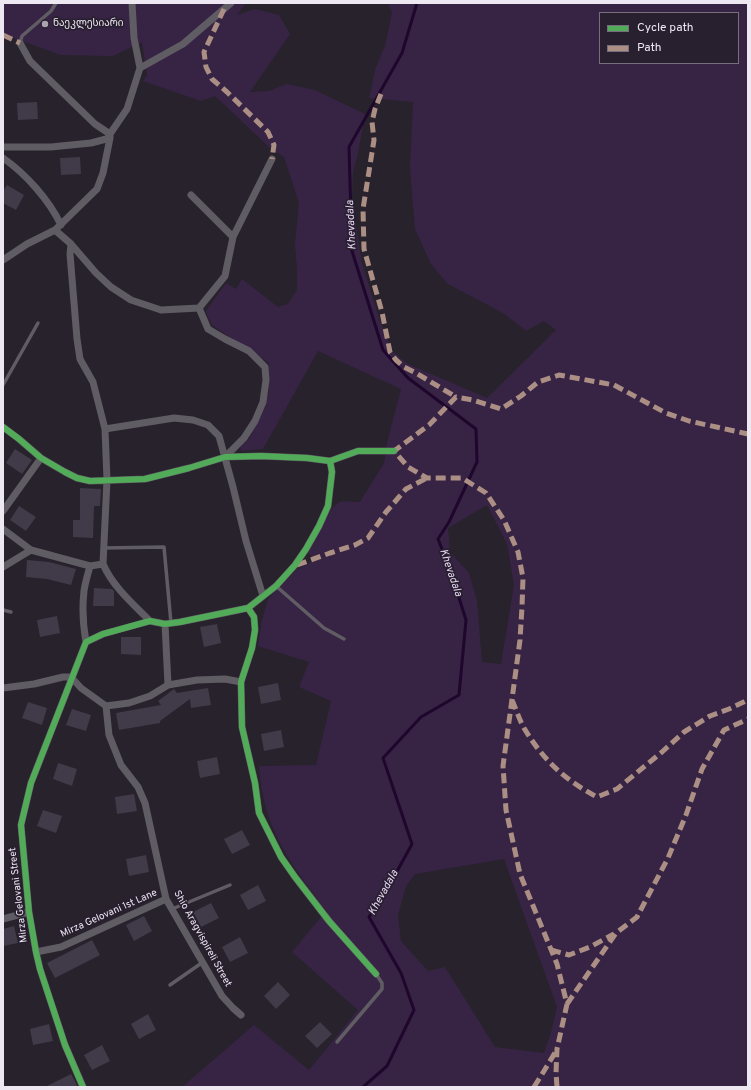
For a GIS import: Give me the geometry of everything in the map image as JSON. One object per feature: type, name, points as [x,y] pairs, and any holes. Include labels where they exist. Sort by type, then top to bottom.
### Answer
[{"type":"street","points":[[3,260],[27,244],[55,230],[97,189],[103,173],[110,136],[127,109],[140,68],[134,38],[132,3]]},
{"type":"street","points":[[140,68],[183,44],[231,3]]},
{"type":"street","points":[[20,43],[30,61],[94,124],[110,136]]},
{"type":"street","points":[[3,147],[51,147],[91,143],[110,136]]},
{"type":"street","points":[[3,158],[29,180],[61,225]]},
{"type":"street","points":[[55,230],[71,244],[96,273],[111,287],[131,300],[161,310],[199,308],[225,276],[233,236],[272,159]]},
{"type":"street","points":[[191,195],[233,236]]},
{"type":"street","points":[[71,244],[70,254],[80,359],[93,382],[105,429],[107,480],[103,564],[107,574],[114,583],[150,621]]},
{"type":"street","points":[[199,308],[208,329],[248,350],[265,367],[266,380],[263,402],[255,421],[244,438],[225,457]]},
{"type":"street","points":[[105,429],[174,418],[194,420],[208,425],[218,436],[225,457],[246,542],[263,596]]},
{"type":"street","points":[[3,428],[19,438],[41,458],[77,478],[90,481],[145,479],[225,457],[261,456],[307,458],[330,461],[358,451],[394,451]]},
{"type":"street","points":[[3,511],[41,458]]},
{"type":"street","points":[[86,642],[104,634],[150,621],[168,623],[248,608],[276,586],[296,565],[319,526],[328,506],[332,472],[330,461]]},
{"type":"street","points":[[3,529],[31,550],[90,566],[103,564]]},
{"type":"street","points":[[3,567],[31,550]]},
{"type":"street","points":[[71,677],[86,642],[83,610],[84,590],[90,566]]},
{"type":"street","points":[[248,608],[254,617],[255,630],[252,648],[241,682],[242,727],[255,783],[259,813],[281,857],[295,877],[329,921],[376,974]]},
{"type":"street","points":[[168,623],[168,685]]},
{"type":"street","points":[[3,688],[34,684],[63,677],[71,677],[81,688],[106,706],[128,703],[150,696],[168,685],[197,680],[225,679],[241,682]]},
{"type":"street","name":"Mirza Gelovani Street","points":[[71,677],[32,783],[21,825],[29,912],[40,969],[65,1045],[83,1087]]},
{"type":"street","name":"Shio Aragvispireli Street","points":[[106,706],[109,735],[121,766],[138,787],[145,803],[166,899],[222,996],[241,1015]]},
{"type":"street","name":"Mirza Gelovani 1st Lane","points":[[36,952],[61,947],[166,899]]},
{"type":"street","points":[[3,920],[29,912]]},
{"type":"lane","points":[[20,43],[22,36],[51,11],[56,3]]},
{"type":"lane","points":[[3,385],[38,323]]},
{"type":"lane","points":[[104,548],[164,547],[168,623]]},
{"type":"lane","points":[[276,586],[324,628],[344,639]]},
{"type":"lane","points":[[3,610],[11,612]]},
{"type":"lane","points":[[172,909],[230,885]]},
{"type":"lane","points":[[170,985],[203,962]]},
{"type":"lane","points":[[336,1042],[382,989],[382,983],[376,974]]},
{"type":"shaded area","points":[[3,3],[246,3],[237,15],[255,9],[279,15],[290,34],[250,92],[269,91],[287,84],[315,90],[365,114],[353,172],[352,200],[362,263],[380,321],[392,351],[408,364],[487,398],[556,330],[544,321],[526,331],[503,313],[448,284],[431,264],[415,229],[410,168],[413,102],[369,98],[376,67],[385,46],[392,13],[388,3],[748,3],[748,1087],[182,1087],[254,1025],[309,1070],[358,1010],[292,952],[321,917],[328,913],[292,864],[277,837],[265,803],[259,771],[259,766],[316,765],[331,701],[299,687],[309,662],[258,646],[262,620],[268,599],[297,569],[315,560],[308,553],[327,516],[336,504],[341,502],[360,502],[384,463],[387,443],[401,389],[318,351],[263,449],[241,451],[240,447],[249,439],[261,416],[269,392],[269,363],[213,326],[206,311],[226,283],[236,289],[242,279],[278,307],[288,304],[297,290],[295,244],[299,203],[284,157],[270,148],[215,96],[201,101],[143,81],[147,75],[142,42],[113,56],[61,55],[11,37],[3,32]],"holes":[[[487,505],[507,544],[514,585],[501,664],[482,662],[477,601],[469,573],[450,552],[448,528]],[[504,859],[557,1007],[544,1053],[495,1047],[445,967],[428,971],[401,941],[398,915],[406,886],[415,874]]]},
{"type":"building","points":[[37,102],[38,119],[18,120],[17,103]]},
{"type":"building","points":[[80,157],[81,174],[61,175],[60,158]]},
{"type":"building","points":[[7,185],[24,195],[16,210],[3,203],[3,191]]},
{"type":"building","points":[[15,449],[32,460],[22,474],[6,463]]},
{"type":"building","points":[[80,488],[101,489],[100,506],[94,506],[93,538],[73,537],[73,520],[80,520]]},
{"type":"building","points":[[19,506],[36,517],[26,531],[10,520]]},
{"type":"building","points":[[27,560],[49,562],[76,569],[71,585],[47,579],[26,577]]},
{"type":"building","points":[[94,588],[112,589],[114,591],[114,606],[93,606]]},
{"type":"building","points":[[57,616],[60,633],[40,637],[37,620]]},
{"type":"building","points":[[217,624],[221,643],[204,647],[200,627]]},
{"type":"building","points":[[121,637],[141,637],[141,655],[121,654]]},
{"type":"building","points":[[278,683],[281,700],[261,704],[258,687]]},
{"type":"building","points":[[208,688],[211,705],[191,708],[190,699],[160,721],[160,723],[119,730],[116,713],[161,705],[158,701],[174,689],[177,693]]},
{"type":"building","points":[[28,702],[47,708],[42,725],[22,718]]},
{"type":"building","points":[[72,709],[91,715],[86,731],[66,725]]},
{"type":"building","points":[[281,730],[284,747],[264,751],[261,734]]},
{"type":"building","points":[[217,757],[220,774],[200,778],[197,761]]},
{"type":"building","points":[[58,763],[77,769],[72,786],[53,779]]},
{"type":"building","points":[[134,794],[137,811],[117,814],[115,797]]},
{"type":"building","points":[[43,810],[62,816],[56,833],[37,826]]},
{"type":"building","points":[[242,830],[250,845],[232,854],[224,839]]},
{"type":"building","points":[[146,855],[149,872],[129,876],[126,859]]},
{"type":"building","points":[[258,885],[266,901],[248,910],[240,895]]},
{"type":"building","points":[[211,903],[219,918],[201,927],[193,912]]},
{"type":"building","points":[[144,916],[152,931],[134,941],[126,925]]},
{"type":"building","points":[[14,926],[18,943],[3,946],[3,929]]},
{"type":"building","points":[[240,937],[248,953],[230,962],[222,947]]},
{"type":"building","points":[[92,940],[100,955],[55,978],[47,963]]},
{"type":"building","points":[[278,982],[290,995],[276,1009],[264,996]]},
{"type":"building","points":[[148,1014],[156,1030],[139,1039],[131,1024]]},
{"type":"building","points":[[320,1022],[332,1034],[317,1048],[305,1036]]},
{"type":"building","points":[[49,1024],[53,1041],[33,1045],[30,1029]]},
{"type":"building","points":[[102,1045],[110,1061],[92,1070],[84,1055]]},
{"type":"building","points":[[71,1074],[78,1087],[45,1087]]},
{"type":"waterway","name":"Khevadala","points":[[363,1087],[387,1066],[414,1010],[401,973],[369,917],[412,844],[383,758],[421,717],[459,695],[466,620],[450,569],[438,539],[449,522],[477,462],[476,429],[408,378],[383,350],[352,251],[349,147],[402,53],[417,3]]},
{"type":"marked path","points":[[224,9],[204,52],[206,67],[212,79],[268,132],[274,145],[272,159]]},
{"type":"marked path","points":[[3,35],[20,43]]},
{"type":"marked path","points":[[381,94],[372,122],[374,140],[363,209],[364,249],[382,312],[390,352],[404,367],[456,397]]},
{"type":"marked path","points":[[557,1087],[557,1049],[567,1004],[557,964],[520,874],[506,810],[503,766],[520,640],[522,607],[523,578],[518,552],[504,520],[486,493],[462,478],[427,478],[408,467],[394,451],[429,425],[456,397],[473,400],[501,409],[521,396],[538,382],[559,375],[614,385],[666,413],[689,421],[748,434]]},
{"type":"marked path","points":[[297,565],[355,545],[368,538],[386,512],[406,489],[427,478]]},
{"type":"marked path","points":[[512,700],[524,728],[539,750],[565,776],[575,784],[597,797],[617,789],[684,732],[710,716],[748,700]]},
{"type":"marked path","points":[[567,1004],[616,933],[637,917],[668,858],[686,815],[702,769],[724,730],[748,719]]},
{"type":"marked path","points":[[551,950],[569,955],[590,947],[614,934]]},
{"type":"marked path","points":[[534,1087],[556,1051]]},
{"type":"cycle path","points":[[3,427],[41,458],[77,478],[90,481],[145,479],[225,457],[261,456],[307,458],[330,461],[358,451],[394,451]]},
{"type":"cycle path","points":[[83,1087],[65,1045],[40,969],[29,912],[21,825],[31,783],[86,642],[103,634],[150,621],[165,624],[248,608],[276,586],[295,565],[319,526],[328,506],[332,472],[330,461]]},
{"type":"cycle path","points":[[248,608],[254,617],[255,630],[252,648],[241,682],[242,727],[255,783],[259,813],[281,857],[295,877],[329,921],[376,974]]},
{"type":"place","name":"ნაეკლესიარი","points":[[45,24]]}]
